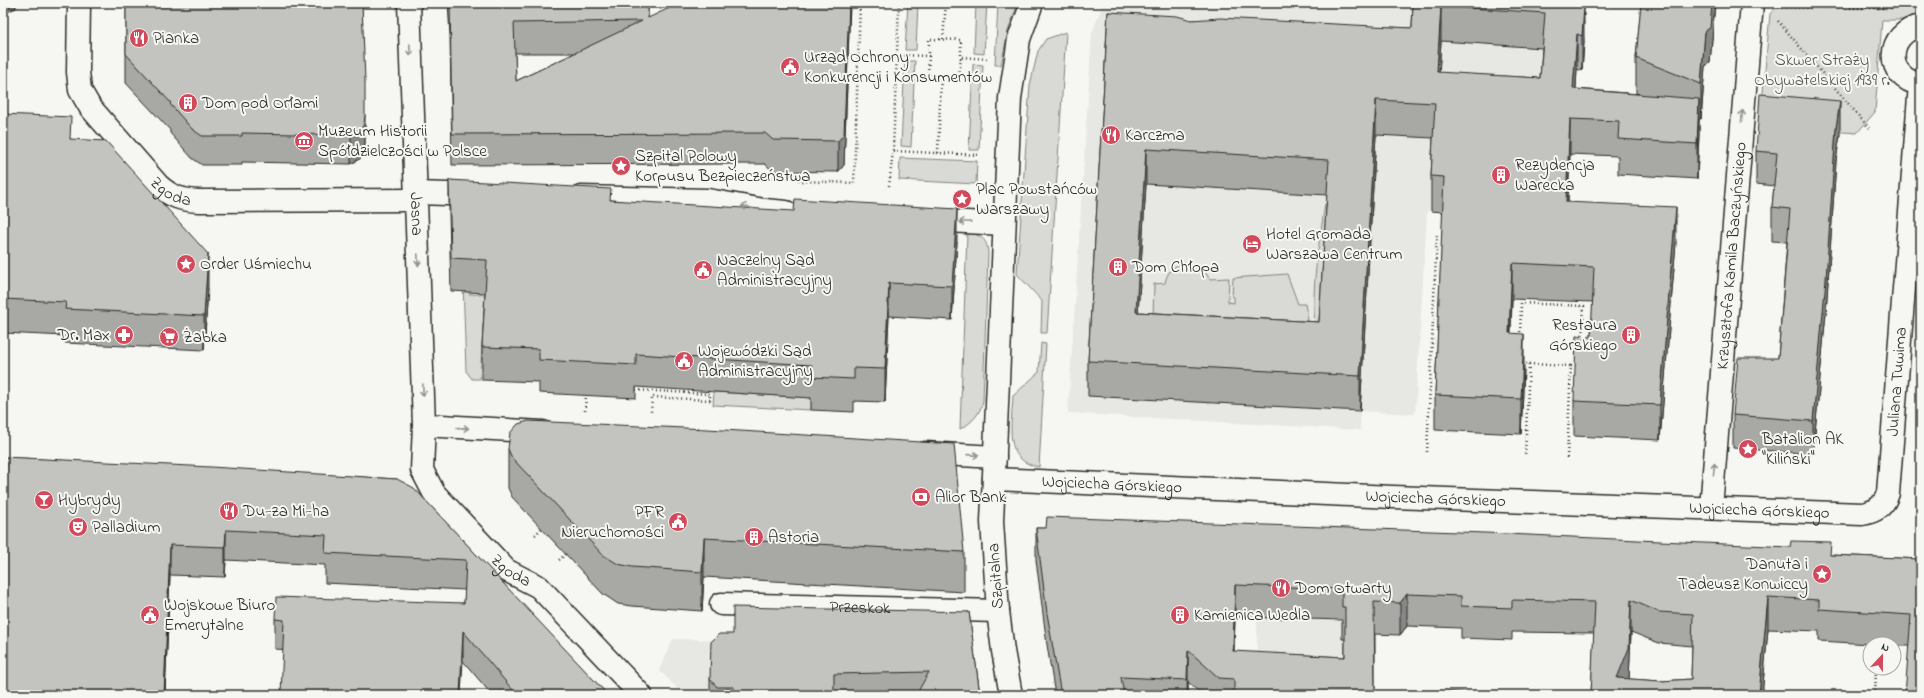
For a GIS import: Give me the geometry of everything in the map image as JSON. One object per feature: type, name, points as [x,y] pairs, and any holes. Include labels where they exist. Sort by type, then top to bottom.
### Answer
[{"type":"street","name":"Zgoda","points":[[79,3],[78,72],[80,90],[90,107],[158,185],[170,195],[186,200],[199,201],[497,195]]},
{"type":"street","name":"Jasna","points":[[409,3],[424,426]]},
{"type":"street","points":[[905,452],[995,457],[1010,98],[1020,39],[1032,3]]},
{"type":"street","name":"Krzysztofa Kamila Baczyńskiego","points":[[1711,508],[1752,3]]},
{"type":"street","name":"Juliana Tuwima","points":[[1877,509],[1886,500],[1888,492],[1920,84],[1910,81],[1902,75],[1896,68],[1893,58],[1894,48],[1898,38],[1905,31],[1921,26]]},
{"type":"street","points":[[558,196],[708,200],[764,210],[803,212]]},
{"type":"street","points":[[909,219],[1004,224]]},
{"type":"street","name":"Zgoda","points":[[424,426],[422,470],[434,493],[506,570],[539,588],[641,695]]},
{"type":"street","points":[[424,426],[561,433]]},
{"type":"street","name":"Szpitalna","points":[[995,457],[992,522],[998,611],[1011,695]]},
{"type":"street","name":"Wojciecha Górskiego","points":[[994,479],[1393,497],[1862,514],[1877,509]]},
{"type":"street","name":"Przeskok","points":[[721,604],[998,611]]},
{"type":"path","points":[[771,177],[791,177],[802,181],[854,183],[860,3]]},
{"type":"path","points":[[890,186],[893,151],[898,3]]},
{"type":"path","points":[[943,39],[946,3]]},
{"type":"path","points":[[1790,7],[1894,8]]},
{"type":"path","points":[[1776,19],[1869,128]]},
{"type":"path","points":[[929,39],[961,40],[959,77],[928,76],[929,56],[929,39]]},
{"type":"path","points":[[896,55],[929,56]]},
{"type":"path","points":[[961,57],[989,59]]},
{"type":"path","points":[[938,153],[941,76]]},
{"type":"path","points":[[893,151],[984,156]]},
{"type":"path","points":[[1427,452],[1437,233]]},
{"type":"path","points":[[1520,341],[1521,303],[1584,306],[1582,344]]},
{"type":"path","points":[[1518,364],[1581,367]]},
{"type":"path","points":[[1525,456],[1529,364]]},
{"type":"path","points":[[1567,458],[1571,366]]},
{"type":"path","points":[[636,390],[710,394],[710,400],[652,397],[651,414]]},
{"type":"path","points":[[585,411],[586,395]]},
{"type":"path","points":[[535,535],[541,529]]},
{"type":"path","points":[[559,560],[566,554]]},
{"type":"path","points":[[1875,695],[1876,676]]},
{"type":"shaded area","points":[[1152,3],[1548,3],[1540,113],[1431,211],[1427,211],[1415,414],[1360,411],[1360,430],[1068,413],[1092,33],[1102,6],[1151,7]]},
{"type":"shaded area","points":[[1257,618],[1374,622],[1375,695],[1264,695],[1207,684],[1188,682],[1188,695],[1060,678],[1257,658]]},
{"type":"shaded area","points":[[673,639],[733,640],[794,695],[684,695],[659,670]]},
{"type":"green space","points":[[908,3],[918,3],[916,50],[905,50]]},
{"type":"green space","points":[[976,3],[987,3],[984,54],[974,53]]},
{"type":"green space","points":[[998,3],[1018,3],[1008,31],[1001,65],[995,65]]},
{"type":"green space","name":"Skwer Straży Obywatelskiej 1939 r.","points":[[1779,3],[1921,3],[1921,20],[1882,20],[1875,112],[1857,133],[1760,126],[1770,14]]},
{"type":"green space","points":[[1066,32],[1047,333],[1041,333],[1042,301],[1017,274],[1030,85],[1038,51],[1046,39]]},
{"type":"green space","points":[[905,61],[915,61],[911,147],[901,146]]},
{"type":"green space","points":[[973,64],[983,65],[979,150],[969,150]]},
{"type":"green space","points":[[900,158],[977,161],[976,184],[899,180]]},
{"type":"green space","points":[[1325,204],[1328,204],[1321,326],[1315,327],[1315,280]]},
{"type":"green space","points":[[967,233],[982,238],[988,249],[983,401],[975,418],[960,429]]},
{"type":"green space","points":[[1184,263],[1201,267],[1210,279],[1229,278],[1228,302],[1234,303],[1234,297],[1232,297],[1233,278],[1287,274],[1298,304],[1305,304],[1309,325],[1153,316],[1154,284],[1165,283],[1171,270],[1177,265]]},
{"type":"green space","points":[[463,282],[469,283],[469,294],[488,295],[485,299],[480,379],[472,379],[466,371]]},
{"type":"green space","points":[[1041,343],[1046,344],[1039,467],[1027,463],[1019,457],[1014,449],[1011,429],[1013,396],[1039,372]]},
{"type":"green space","points":[[714,392],[812,398],[811,410],[713,405]]},
{"type":"building","points":[[126,3],[362,3],[365,81],[364,124],[361,129],[351,135],[242,133],[242,136],[202,136],[192,129],[170,104],[171,103],[126,54]]},
{"type":"building","points":[[450,3],[648,3],[648,18],[680,3],[849,3],[844,134],[838,141],[773,140],[765,133],[452,134]],"holes":[[[642,21],[516,81],[514,23]]]},
{"type":"building","points":[[1413,3],[1581,3],[1584,7],[1582,36],[1577,34],[1573,89],[1699,99],[1697,144],[1618,139],[1619,121],[1570,119],[1566,202],[1676,207],[1660,405],[1574,401],[1576,336],[1591,337],[1594,267],[1512,263],[1509,333],[1524,334],[1521,399],[1435,395],[1444,177],[1431,176],[1435,103],[1376,100],[1360,376],[1088,361],[1108,12],[1177,16],[1191,20],[1220,18],[1412,28]],"holes":[[[1441,6],[1545,13],[1540,78],[1437,72]],[[1146,149],[1329,160],[1319,322],[1136,312]]]},
{"type":"building","points":[[1641,3],[1712,3],[1710,28],[1705,31],[1701,84],[1636,58]]},
{"type":"building","points":[[3,23],[5,24],[3,81]]},
{"type":"building","points":[[1760,94],[1840,101],[1836,128],[1826,279],[1813,421],[1733,415],[1738,358],[1778,358],[1790,209],[1772,207],[1777,153],[1756,151]]},
{"type":"building","points":[[3,114],[71,117],[70,139],[106,141],[208,254],[204,316],[65,309],[66,302],[3,299]]},
{"type":"building","points":[[449,180],[611,189],[610,200],[794,211],[795,199],[957,209],[952,286],[889,283],[885,369],[854,368],[854,379],[811,377],[812,365],[636,354],[636,365],[539,360],[539,349],[482,347],[487,260],[451,258]]},
{"type":"building","name":"Astoria","points":[[528,421],[707,429],[954,444],[964,552],[704,538],[702,572],[632,567],[618,564],[603,555],[512,458],[508,449],[510,433],[518,424]]},
{"type":"building","points":[[3,457],[211,467],[397,479],[414,488],[608,695],[517,695],[463,631],[460,695],[281,695],[284,620],[275,619],[276,597],[464,603],[466,560],[325,553],[326,535],[226,530],[225,547],[170,545],[164,695],[3,695]]},
{"type":"building","points":[[1047,517],[1485,533],[1790,547],[1791,541],[1831,542],[1830,555],[1921,559],[1921,695],[1905,695],[1911,615],[1819,609],[1819,600],[1768,597],[1759,695],[1591,695],[1595,602],[1512,600],[1512,608],[1461,606],[1461,596],[1407,594],[1400,603],[1374,602],[1375,695],[1234,695],[1234,679],[1219,678],[1188,650],[1187,680],[1121,677],[1124,695],[1061,695],[1047,613],[1036,528],[1046,528]],"holes":[[[1235,585],[1342,589],[1342,607],[1345,607],[1345,657],[1233,651]],[[1631,600],[1659,612],[1693,614],[1691,679],[1661,681],[1617,678],[1629,648]]]},
{"type":"building","points":[[733,607],[969,612],[980,695],[916,695],[929,672],[834,674],[834,695],[733,695],[734,687],[717,687],[710,679],[711,642],[719,634],[733,634]]},
{"type":"building","points":[[1438,691],[1516,695],[1437,695]]},
{"type":"place","name":"Pianka","points":[[139,38]]},
{"type":"place","name":"Urząd Ochrony Konkurencji i Konsumentów","points":[[790,67]]},
{"type":"place","name":"Dom pod Orłami","points":[[188,103]]},
{"type":"place","name":"Karczma","points":[[1111,135]]},
{"type":"place","name":"Muzeum Historii Spółdzielczości w Polsce","points":[[304,141]]},
{"type":"place","name":"Szpital Polowy Korpusu Bezpieczeństwa","points":[[621,166]]},
{"type":"place","name":"Rezydencja Warecka","points":[[1501,175]]},
{"type":"place","name":"Plac Powstańców Warszawy","points":[[962,199]]},
{"type":"place","name":"Hotel Gromada Warszawa Centrum","points":[[1252,244]]},
{"type":"place","name":"Order Uśmiechu","points":[[186,264]]},
{"type":"place","name":"Dom Chłopa","points":[[1118,267]]},
{"type":"place","name":"Naczelny Sąd Administracyjny","points":[[703,270]]},
{"type":"place","name":"Dr. Max","points":[[124,335]]},
{"type":"place","name":"Restaura Górskiego","points":[[1631,335]]},
{"type":"place","name":"Żabka","points":[[169,337]]},
{"type":"place","name":"Wojewódzki Sąd Administracyjny","points":[[684,361]]},
{"type":"place","name":"Batalion AK \"Kiliński\"","points":[[1748,449]]},
{"type":"place","name":"Alior Bank","points":[[921,497]]},
{"type":"place","name":"Hybrydy","points":[[44,500]]},
{"type":"place","name":"Du-za Mi-ha","points":[[229,511]]},
{"type":"place","name":"PFR Nieruchomości","points":[[678,522]]},
{"type":"place","name":"Palladium","points":[[78,527]]},
{"type":"place","name":"Astoria","points":[[754,537]]},
{"type":"place","name":"Danuta i Tadeusz Konwiccy","points":[[1822,574]]},
{"type":"place","name":"Dom Otwarty","points":[[1281,588]]},
{"type":"place","name":"Wojskowe Biuro Emerytalne","points":[[150,615]]},
{"type":"place","name":"Kamienica Wedla","points":[[1180,615]]}]
